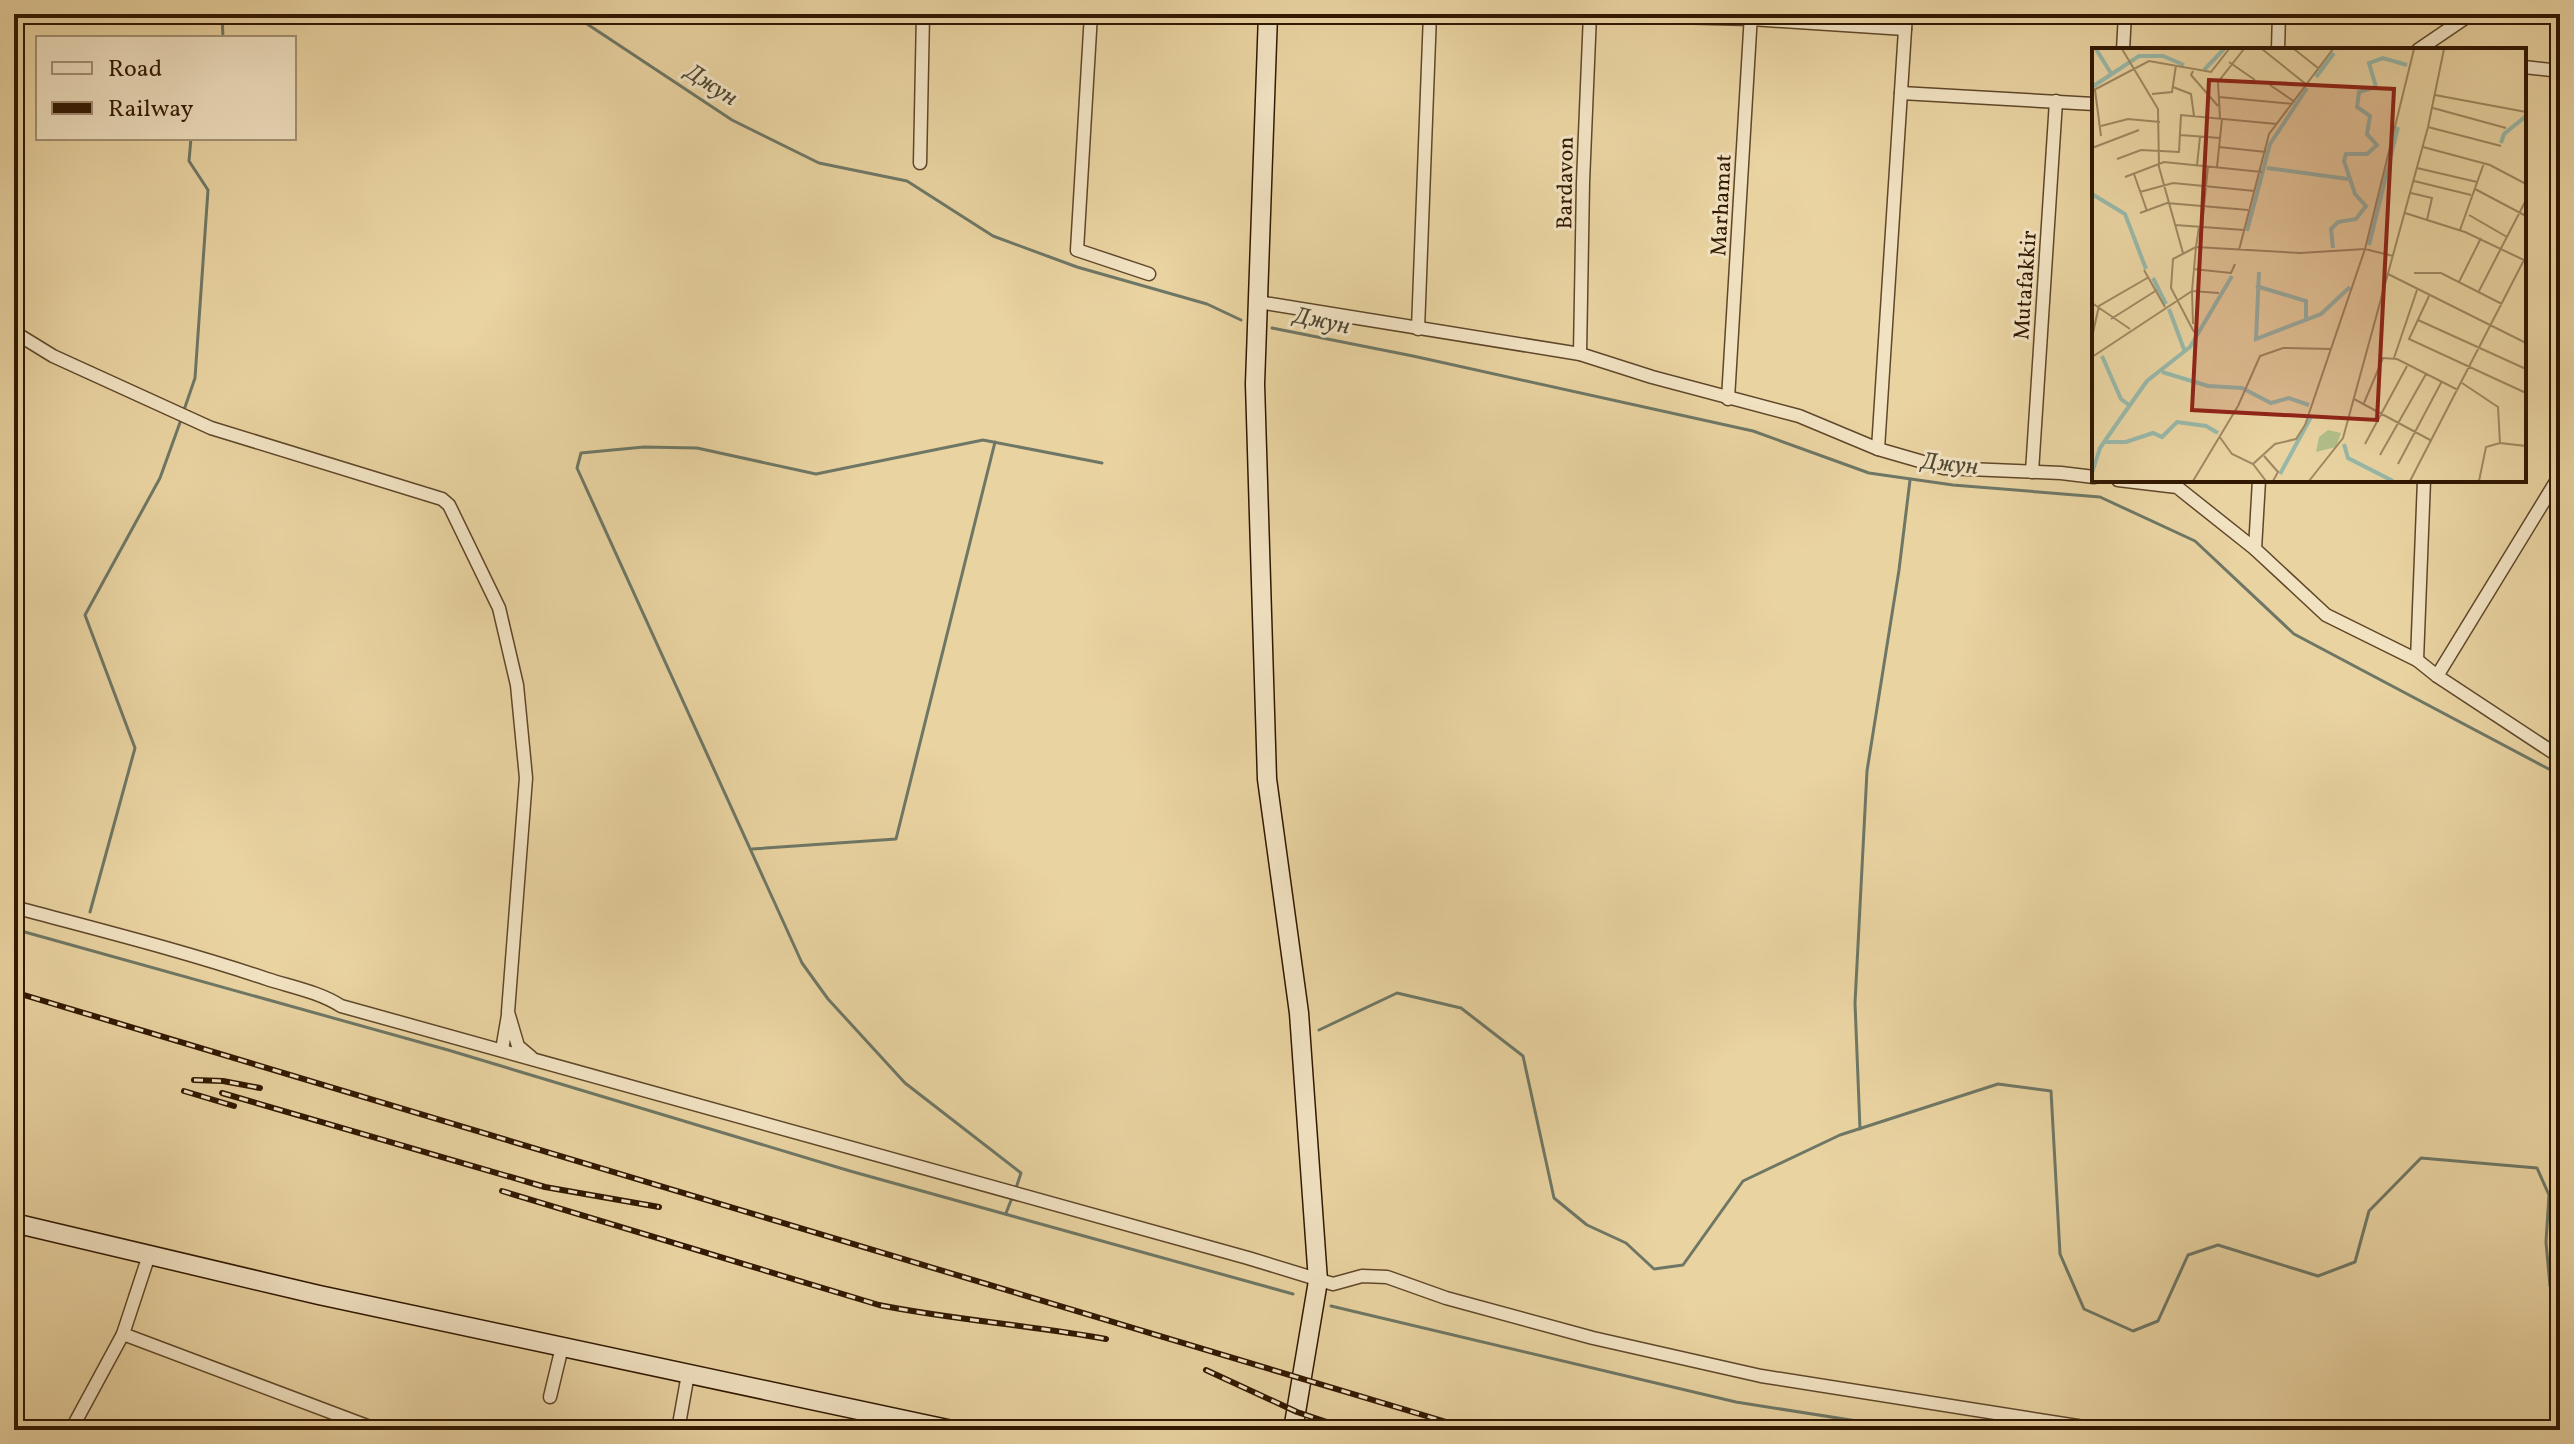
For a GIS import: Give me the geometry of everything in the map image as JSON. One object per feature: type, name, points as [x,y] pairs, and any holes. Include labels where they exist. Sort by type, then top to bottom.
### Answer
[{"type":"main road","points":[[1268,14],[1255,384],[1267,779],[1301,1028],[1318,1281],[1293,1430]]},
{"type":"main road","points":[[14,1223],[562,1347],[952,1430]]},
{"type":"street","points":[[920,163],[923,14]]},
{"type":"street","points":[[1091,14],[1077,250],[1149,274]]},
{"type":"street","points":[[1418,329],[1430,14]]},
{"type":"street","points":[[1558,14],[1751,16],[1905,29]]},
{"type":"street","points":[[1878,449],[1906,14]]},
{"type":"street","points":[[2123,48],[2125,14]]},
{"type":"street","points":[[2278,48],[2279,14]]},
{"type":"street","points":[[2421,48],[2471,14]]},
{"type":"street","name":"Bardavon","points":[[1580,354],[1590,15]]},
{"type":"street","name":"Marhamat","points":[[1728,399],[1751,16]]},
{"type":"street","points":[[2526,67],[2560,71]]},
{"type":"street","points":[[1901,93],[2092,104]]},
{"type":"street","name":"Mutafakkir","points":[[2032,472],[2056,101]]},
{"type":"street","points":[[1258,302],[1580,354],[1728,399],[1799,416],[1878,449],[1944,468],[2092,477]]},
{"type":"street","points":[[14,332],[53,356],[211,428],[442,499],[449,505],[499,608],[517,685],[526,778],[508,1012],[502,1050]]},
{"type":"street","points":[[2437,676],[2560,475]]},
{"type":"street","points":[[2135,482],[2177,487],[2255,549],[2326,615],[2417,660],[2560,757]]},
{"type":"street","points":[[2255,549],[2259,482]]},
{"type":"street","points":[[2417,660],[2424,482]]},
{"type":"street","points":[[14,907],[206,958],[303,991],[324,995],[341,1006],[1248,1258],[1318,1281],[1333,1284],[1362,1276],[1387,1277],[1446,1298],[1593,1338],[1761,1376],[2103,1430]]},
{"type":"street","points":[[508,1012],[518,1046],[532,1059]]},
{"type":"street","points":[[71,1430],[123,1334],[149,1255]]},
{"type":"street","points":[[123,1334],[378,1430]]},
{"type":"street","points":[[550,1397],[562,1347]]},
{"type":"street","points":[[678,1430],[688,1374]]},
{"type":"waterway","points":[[222,14],[223,36]]},
{"type":"waterway","name":"Джун","points":[[572,14],[732,120],[819,163],[907,181],[993,236],[1077,267],[1207,304],[1241,320]]},
{"type":"waterway","points":[[184,410],[195,378],[208,190],[189,161],[191,140]]},
{"type":"waterway","name":"Джун","points":[[1272,328],[1753,431],[1869,473],[1953,485],[2100,497],[2195,541],[2294,634],[2560,775]]},
{"type":"waterway","points":[[90,912],[135,748],[85,615],[160,478],[182,417]]},
{"type":"waterway","points":[[1015,1191],[1021,1173],[905,1083],[828,999],[802,963],[577,468],[581,453],[644,447],[697,448],[816,474],[983,440],[1102,463]]},
{"type":"waterway","points":[[752,849],[896,839],[995,442]]},
{"type":"waterway","points":[[1860,1129],[1855,1003],[1867,771],[1910,480]]},
{"type":"waterway","points":[[14,929],[448,1050],[850,1171],[1293,1294]]},
{"type":"waterway","points":[[1319,1030],[1397,993],[1461,1008],[1523,1056],[1554,1198],[1587,1225],[1626,1243],[1654,1269],[1683,1265],[1743,1181],[1840,1135],[1998,1084],[2051,1091],[2060,1254],[2084,1309],[2133,1331],[2158,1321],[2188,1255],[2218,1245],[2318,1276],[2355,1262],[2369,1211],[2421,1158],[2537,1168],[2549,1195],[2546,1242],[2550,1286],[2560,1290]]},
{"type":"waterway","points":[[1006,1213],[1012,1198]]},
{"type":"waterway","points":[[1331,1306],[1736,1402],[1914,1430]]},
{"type":"railway","points":[[14,992],[1473,1430]]},
{"type":"railway","points":[[194,1080],[223,1081],[260,1088]]},
{"type":"railway","points":[[184,1091],[234,1106]]},
{"type":"railway","points":[[222,1093],[545,1187],[659,1207]]},
{"type":"railway","points":[[502,1191],[879,1305],[1106,1339]]},
{"type":"railway","points":[[1206,1370],[1297,1412],[1351,1430]]}]
